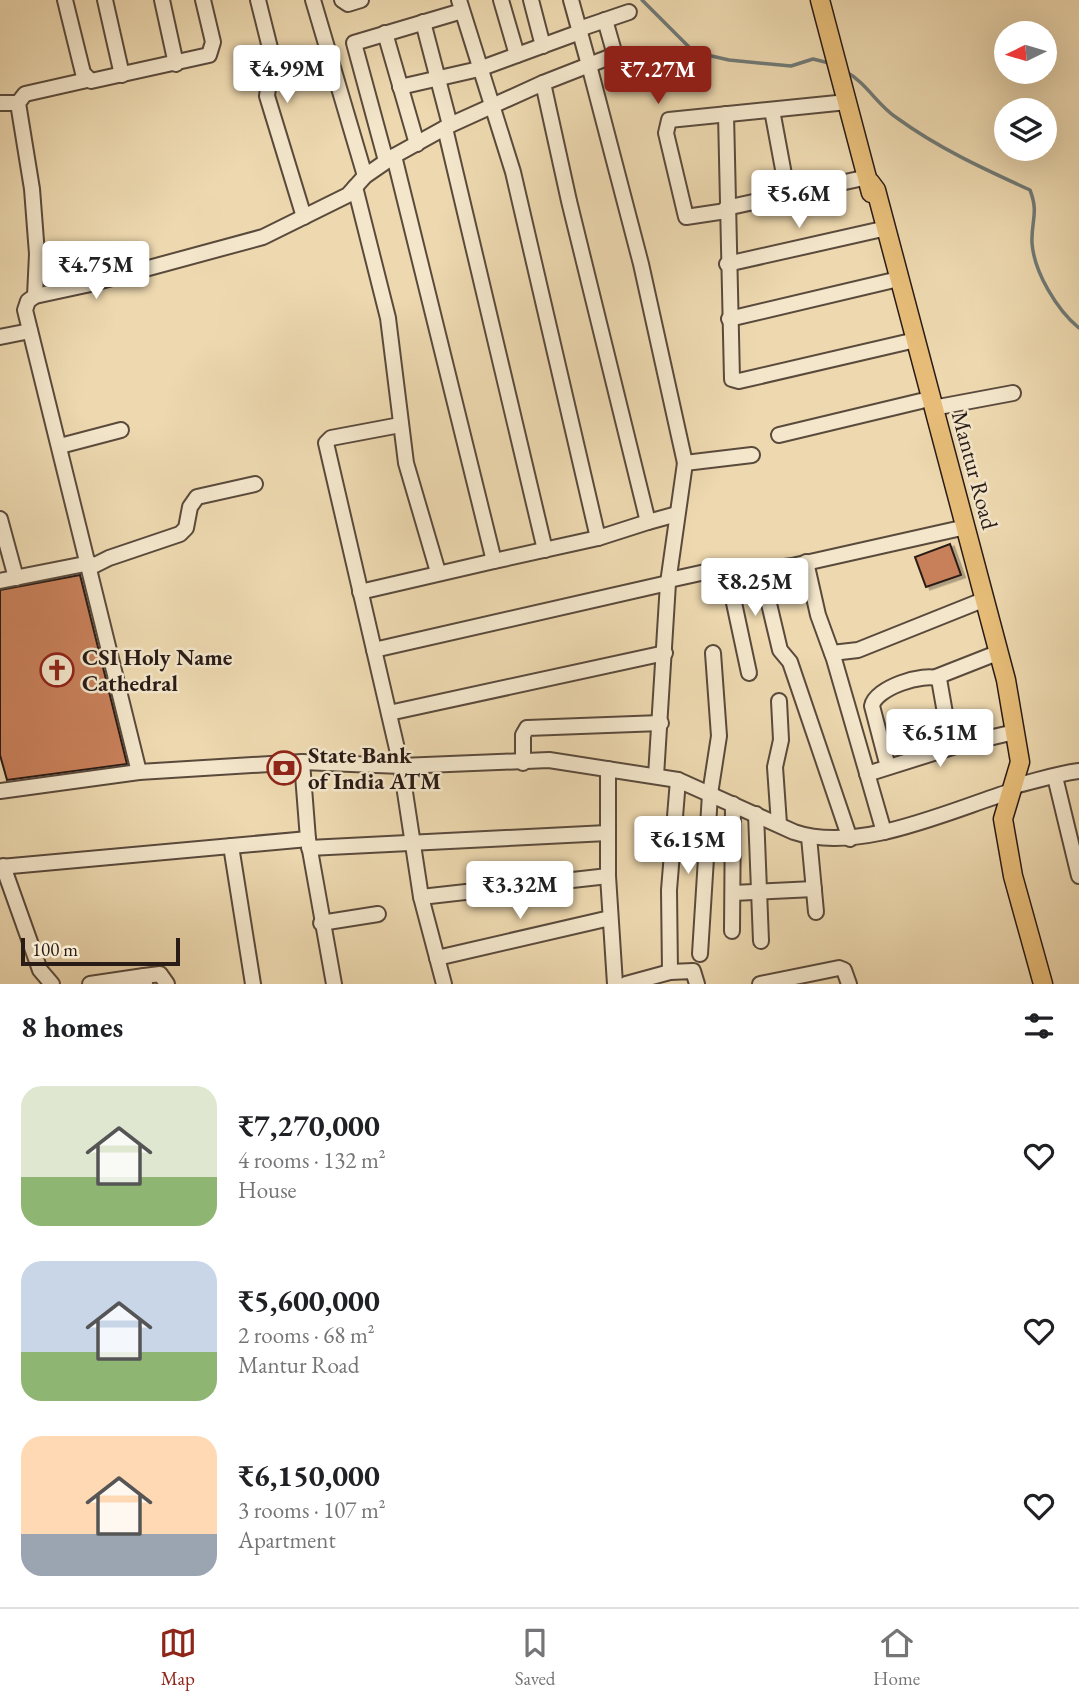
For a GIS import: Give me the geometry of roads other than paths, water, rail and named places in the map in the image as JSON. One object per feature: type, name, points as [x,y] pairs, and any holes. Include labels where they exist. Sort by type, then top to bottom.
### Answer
[{"type":"main road","name":"Mantur Road","points":[[820,0],[869,179],[878,230],[906,342],[927,404],[1006,680],[1020,762],[1003,819],[1013,876],[1041,983]]},
{"type":"main road","name":"Mantur Road","points":[[869,179],[876,190],[957,529],[992,655],[1013,783]]},
{"type":"street","points":[[65,0],[87,80]]},
{"type":"street","points":[[105,0],[122,75]]},
{"type":"street","points":[[162,0],[176,64]]},
{"type":"street","points":[[35,296],[37,254],[32,189],[18,103],[25,94],[176,64],[213,52],[214,42],[203,0]]},
{"type":"street","points":[[258,0],[272,56],[267,96],[304,217]]},
{"type":"street","points":[[313,0],[360,182],[363,208],[387,318],[406,463],[438,572]]},
{"type":"street","points":[[342,0],[348,4],[361,0]]},
{"type":"street","points":[[500,0],[517,55]]},
{"type":"street","points":[[531,0],[543,46]]},
{"type":"street","points":[[570,0],[640,264],[685,463],[668,581],[656,776]]},
{"type":"street","points":[[494,562],[390,159],[354,46],[356,41],[423,22],[461,6],[490,106],[513,172],[598,538]]},
{"type":"street","points":[[400,87],[479,69],[629,12]]},
{"type":"street","points":[[139,772],[25,310],[28,301],[35,296],[263,237],[348,195],[390,159],[448,126],[543,83],[615,55],[606,20]]},
{"type":"street","points":[[423,22],[438,78],[544,550]]},
{"type":"street","points":[[385,33],[416,144]]},
{"type":"street","points":[[543,83],[569,201],[648,522]]},
{"type":"street","points":[[845,95],[772,110],[669,120],[666,128],[686,217],[869,179]]},
{"type":"street","points":[[0,103],[18,103]]},
{"type":"street","points":[[772,110],[788,196]]},
{"type":"street","points":[[726,114],[730,376],[736,381],[906,342]]},
{"type":"street","points":[[727,264],[878,230]]},
{"type":"street","points":[[729,319],[890,281]]},
{"type":"street","points":[[0,337],[30,331]]},
{"type":"street","points":[[779,435],[927,404],[1013,393]]},
{"type":"street","points":[[400,425],[331,438],[326,443],[401,766],[421,897],[444,984]]},
{"type":"street","points":[[60,446],[121,429]]},
{"type":"street","points":[[685,463],[752,455]]},
{"type":"street","points":[[0,581],[90,565],[180,534],[186,528],[190,506],[197,497],[255,484]]},
{"type":"street","points":[[360,592],[438,572],[598,538],[677,513]]},
{"type":"street","points":[[0,519],[16,578]]},
{"type":"street","points":[[374,650],[719,569],[739,573],[761,570],[957,529]]},
{"type":"street","points":[[806,562],[818,615],[832,653],[884,832]]},
{"type":"street","points":[[727,570],[749,673]]},
{"type":"street","points":[[761,570],[780,650],[790,662],[849,839]]},
{"type":"street","points":[[832,653],[858,650],[978,602]]},
{"type":"street","points":[[389,713],[665,653]]},
{"type":"street","points":[[700,954],[710,794],[719,736],[713,653]]},
{"type":"street","points":[[888,767],[872,701],[883,690],[925,677],[936,677],[992,655]]},
{"type":"street","points":[[936,677],[941,683],[951,747]]},
{"type":"street","points":[[779,701],[781,740],[775,767],[779,824]]},
{"type":"street","points":[[523,763],[523,735],[527,728],[661,723]]},
{"type":"street","points":[[866,774],[951,747],[1006,734]]},
{"type":"street","points":[[0,791],[139,772],[303,762],[401,766],[549,760],[678,780],[809,837],[849,839],[884,832],[1013,783],[1079,779]]},
{"type":"street","points":[[303,762],[308,844],[334,984]]},
{"type":"street","points":[[608,768],[608,876],[615,984]]},
{"type":"street","points":[[1038,780],[1043,776],[1079,771]]},
{"type":"street","points":[[670,972],[669,890],[678,780]]},
{"type":"street","points":[[1056,781],[1079,876]]},
{"type":"street","points":[[732,930],[733,804]]},
{"type":"street","points":[[756,814],[761,941]]},
{"type":"street","points":[[51,984],[40,970],[2,866],[231,846],[607,833]]},
{"type":"street","points":[[809,837],[816,912]]},
{"type":"street","points":[[231,846],[253,984]]},
{"type":"street","points":[[421,897],[608,876]]},
{"type":"street","points":[[733,893],[814,889]]},
{"type":"street","points":[[321,923],[378,914]]},
{"type":"street","points":[[437,958],[610,918]]},
{"type":"street","points":[[760,984],[839,968],[844,971],[849,984]]},
{"type":"street","points":[[626,984],[670,972],[693,971],[697,984]]},
{"type":"street","points":[[90,984],[144,980],[160,974],[167,984]]},
{"type":"waterway","points":[[642,0],[694,52],[729,60],[791,66],[813,59],[829,63]]},
{"type":"waterway","points":[[845,71],[860,82],[890,113],[913,129],[962,157],[1030,190],[1034,211],[1032,243],[1037,266],[1055,301],[1079,328]]},
{"type":"place","name":"CSI Holy Name Cathedral","points":[[57,670]]},
{"type":"place","name":"State Bank of India ATM","points":[[284,768]]}]
